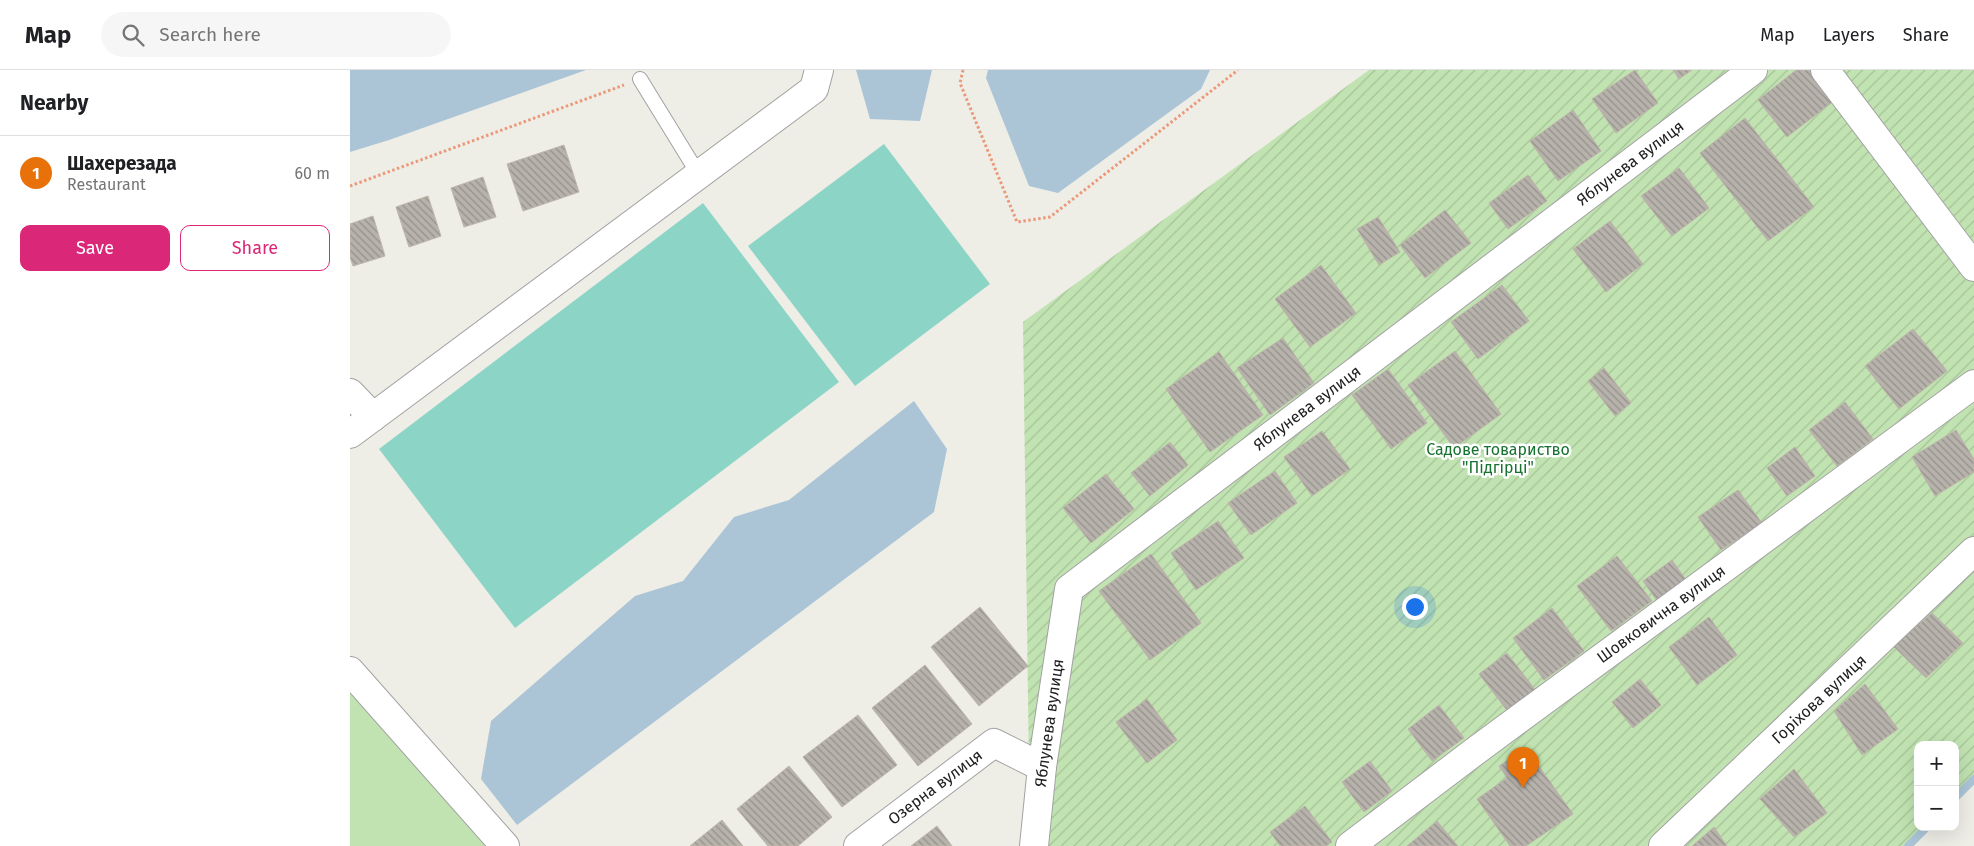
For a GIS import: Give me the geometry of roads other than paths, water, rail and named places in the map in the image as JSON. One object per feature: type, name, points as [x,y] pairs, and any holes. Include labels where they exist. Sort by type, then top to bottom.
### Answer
[{"type":"street","points":[[350,434],[814,89],[819,70]]},
{"type":"street","name":"Яблунева вулиця","points":[[1034,846],[1042,767],[1068,589],[1753,70]]},
{"type":"street","points":[[1825,70],[1974,267]]},
{"type":"street","name":"Шовковична вулиця","points":[[1350,846],[1482,746],[1974,384]]},
{"type":"street","points":[[350,394],[373,417]]},
{"type":"street","name":"Горіхова вулиця","points":[[1663,846],[1974,551]]},
{"type":"street","points":[[350,671],[504,846]]},
{"type":"street","name":"Озерна вулиця","points":[[858,846],[994,743],[1042,767]]},
{"type":"lane","points":[[640,79],[699,175]]},
{"type":"waterway","points":[[1959,794],[1974,779]]},
{"type":"waterway","points":[[1908,846],[1923,831]]},
{"type":"place","name":"Шахерезада","points":[[1523,788]]},
{"type":"park label","name":"Садове товариство \"Підгірці\"","points":[[1498,458]]}]
